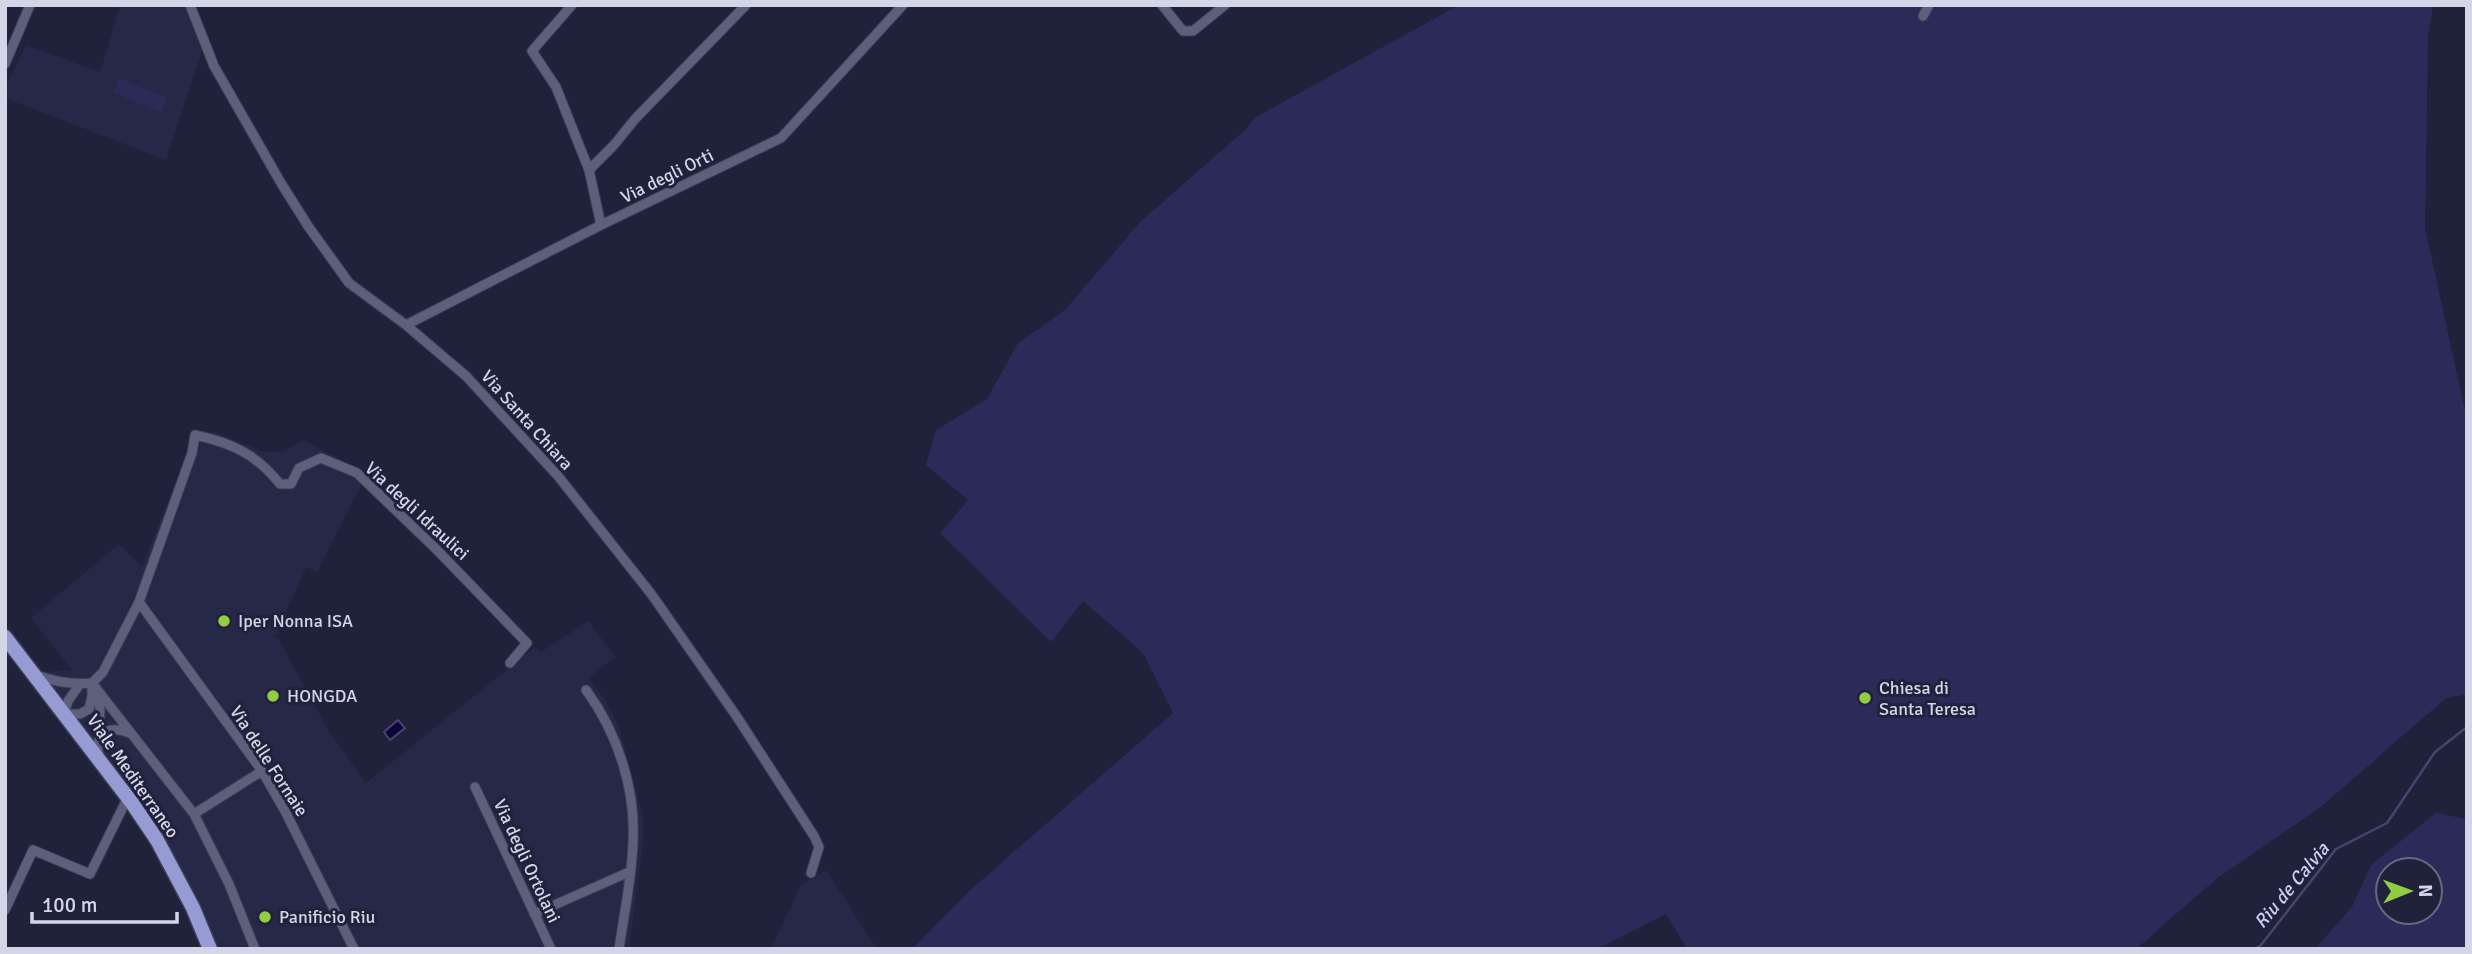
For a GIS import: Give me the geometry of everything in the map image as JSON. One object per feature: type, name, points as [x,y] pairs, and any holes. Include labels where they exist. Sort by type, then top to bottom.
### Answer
[{"type":"main road","name":"Viale Mediterraneo","points":[[5,638],[128,797],[157,839],[193,908],[210,949]]},
{"type":"street","points":[[5,64],[30,5]]},
{"type":"street","name":"Via Santa Chiara","points":[[190,5],[214,66],[308,226],[349,283],[406,325],[466,376],[516,429],[558,476],[652,595],[737,717],[814,836],[819,847],[811,873]]},
{"type":"street","points":[[572,5],[532,51],[555,87],[589,170],[601,225]]},
{"type":"street","points":[[589,170],[746,5]]},
{"type":"street","name":"Via degli Orti","points":[[406,325],[601,225],[781,138],[903,5]]},
{"type":"street","points":[[1162,5],[1183,31],[1193,31],[1225,5]]},
{"type":"street","points":[[1923,16],[1928,5]]},
{"type":"street","name":"Via degli Idraulici","points":[[89,709],[92,683],[103,671],[139,602],[192,453],[195,435],[226,442],[264,464],[280,484],[291,484],[299,468],[321,458],[357,473],[436,549],[527,643],[510,663]]},
{"type":"street","name":"Via delle Fornaie","points":[[139,602],[262,772],[286,813],[354,949]]},
{"type":"street","points":[[35,675],[55,682],[92,683]]},
{"type":"street","points":[[92,683],[100,708],[97,747],[100,760]]},
{"type":"street","points":[[92,683],[194,814],[229,884],[255,949]]},
{"type":"street","points":[[80,684],[68,701],[64,714],[80,714],[89,709],[100,708],[114,712]]},
{"type":"street","points":[[586,690],[602,712],[624,769],[632,814],[633,842],[619,949]]},
{"type":"street","points":[[99,738],[108,730],[117,728],[131,733]]},
{"type":"street","points":[[194,814],[262,772]]},
{"type":"street","name":"Via degli Ortolani","points":[[475,787],[551,949]]},
{"type":"street","points":[[5,910],[33,850],[90,874],[128,797]]},
{"type":"street","points":[[534,914],[629,872]]},
{"type":"shaded area","points":[[120,5],[187,5],[204,45],[166,160],[5,98],[5,88],[26,45],[100,72]]},
{"type":"shaded area","points":[[1459,5],[2433,5],[2428,38],[2425,228],[2467,420],[2467,694],[2446,698],[2322,806],[2216,879],[2136,949],[1687,949],[1666,914],[1597,949],[912,949],[968,892],[1173,713],[1143,653],[1083,601],[1051,642],[940,533],[968,500],[926,465],[936,430],[987,399],[1018,343],[1065,310],[1139,223],[1244,131],[1256,117]]},
{"type":"shaded area","points":[[119,78],[167,98],[161,112],[113,93]]},
{"type":"shaded area","points":[[212,431],[264,452],[283,452],[303,440],[360,469],[363,481],[317,572],[306,567],[275,637],[278,638],[327,728],[366,783],[530,651],[536,647],[541,652],[588,621],[616,657],[588,678],[604,698],[618,724],[643,816],[643,843],[629,949],[215,949],[218,947],[171,851],[106,755],[42,672],[72,670],[31,618],[119,544],[142,567],[192,441]]},
{"type":"shaded area","points":[[398,720],[405,728],[390,740],[384,732]]},
{"type":"shaded area","points":[[2436,813],[2467,819],[2467,949],[2315,949],[2352,907],[2374,863],[2374,926],[2444,926],[2444,856],[2382,856]]},
{"type":"shaded area","points":[[826,870],[877,949],[771,949],[801,885]]},
{"type":"waterway","name":"Riu de Calvia","points":[[2255,949],[2261,945],[2336,849],[2387,823],[2435,752],[2467,727]]},
{"type":"place","name":"Iper Nonna ISA","points":[[224,621]]},
{"type":"place","name":"HONGDA","points":[[273,696]]},
{"type":"place","name":"Chiesa di Santa Teresa","points":[[1865,698]]},
{"type":"place","name":"Panificio Riu","points":[[265,917]]}]
